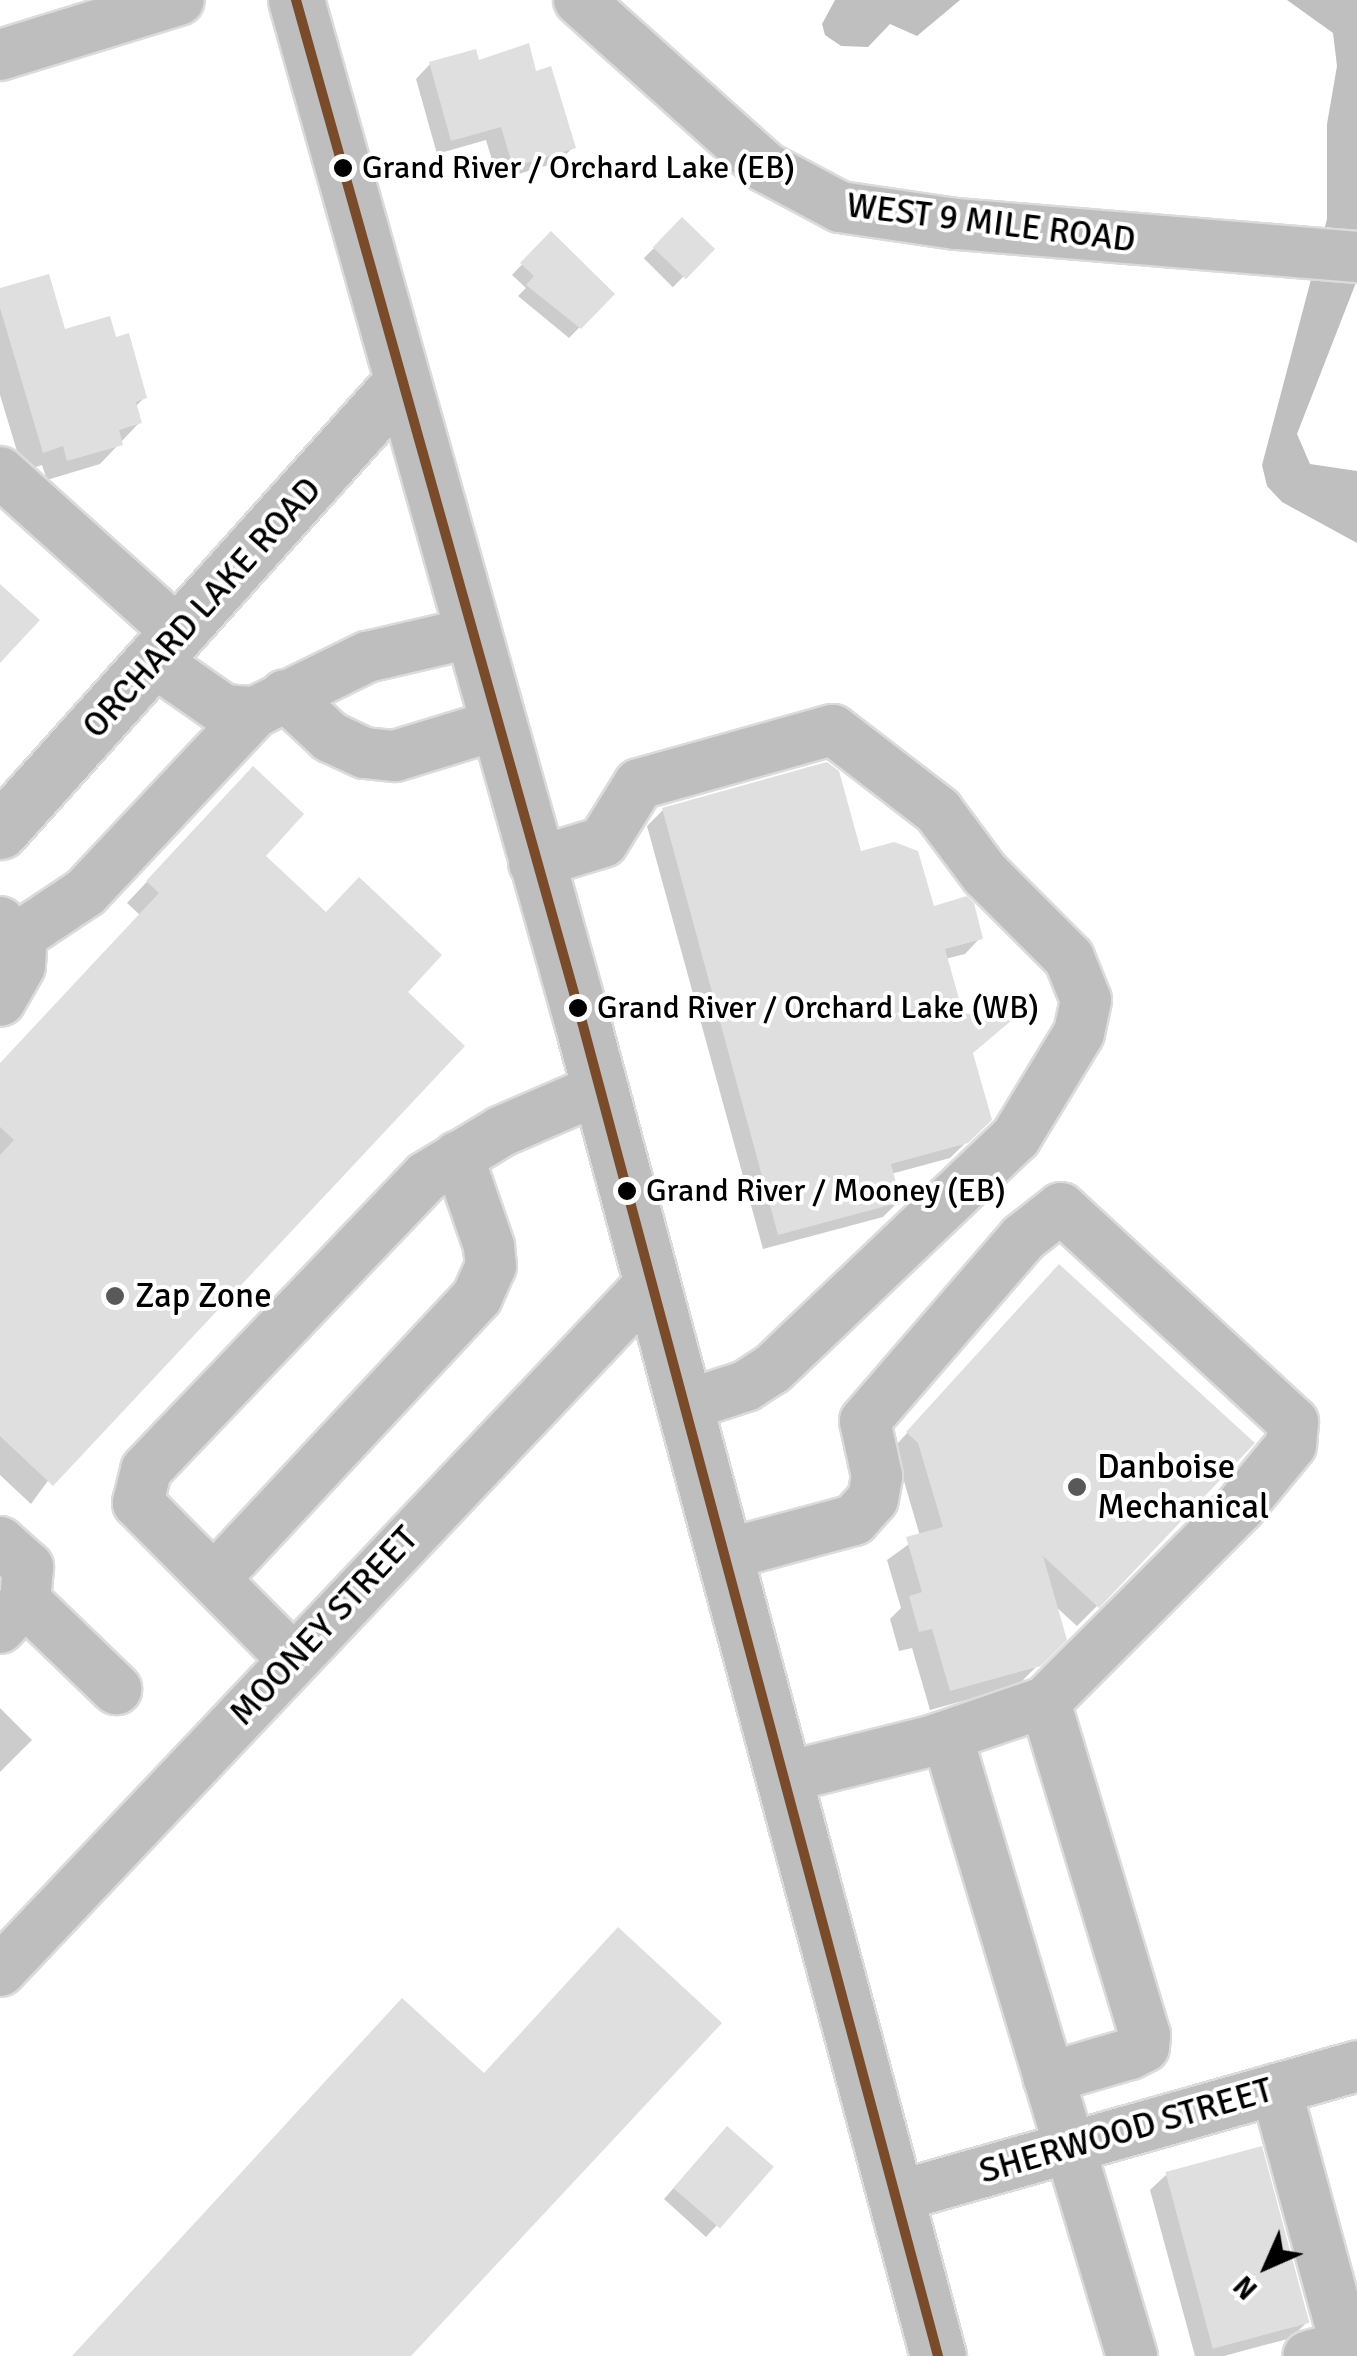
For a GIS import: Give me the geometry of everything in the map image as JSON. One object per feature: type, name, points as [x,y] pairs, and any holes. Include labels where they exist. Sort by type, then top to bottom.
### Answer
[{"type":"main road","points":[[296,0],[599,1089],[938,2356]]},
{"type":"main road","name":"ORCHARD LAKE ROAD","points":[[0,831],[402,383]]},
{"type":"street","points":[[16,33],[178,0]]},
{"type":"street","name":"WEST 9 MILE ROAD","points":[[579,0],[765,167],[840,207],[1050,233],[1357,257]]},
{"type":"street","points":[[0,472],[224,710],[270,704],[367,657],[470,632]]},
{"type":"street","points":[[270,704],[365,754],[395,756],[496,724]]},
{"type":"street","points":[[0,1001],[20,966],[9,930],[86,892],[270,704]]},
{"type":"street","points":[[534,863],[603,842],[639,784],[833,730],[938,811],[985,874],[1069,958],[1086,1000],[1080,1033],[1016,1138],[772,1369],[746,1386],[684,1406]]},
{"type":"street","points":[[293,1659],[138,1502],[146,1470],[426,1177],[458,1156],[599,1089]]},
{"type":"street","points":[[214,1579],[477,1298],[491,1266],[489,1246],[458,1156]]},
{"type":"street","points":[[724,1556],[854,1520],[873,1499],[877,1476],[866,1421],[1023,1238],[1061,1208],[1293,1422],[1292,1445],[1240,1507],[1045,1702],[947,1736],[783,1778]]},
{"type":"street","name":"MOONEY STREET","points":[[0,1971],[651,1283]]},
{"type":"street","points":[[0,1542],[28,1567],[12,1614],[116,1689]]},
{"type":"street","points":[[1045,1702],[1144,2035],[1144,2046],[1130,2054],[1048,2078]]},
{"type":"street","points":[[947,1736],[1132,2356]]},
{"type":"street","name":"SHERWOOD STREET","points":[[895,2197],[1357,2066]]},
{"type":"street","points":[[1276,2089],[1346,2346],[1308,2356]]},
{"type":"shaded area","points":[[835,0],[960,0],[917,36],[890,24],[868,47],[841,46],[825,35],[822,24]]},
{"type":"shaded area","points":[[1287,0],[1357,0],[1357,280],[1297,434],[1310,464],[1357,471],[1357,543],[1282,502],[1267,486],[1262,465],[1327,219],[1327,124],[1337,66],[1333,33]]},
{"type":"building","points":[[529,43],[536,71],[551,66],[576,148],[513,167],[501,127],[451,141],[429,62],[476,49],[479,60]]},
{"type":"building","points":[[682,217],[715,249],[686,279],[653,247]]},
{"type":"building","points":[[551,231],[615,294],[581,329],[526,285],[534,276],[520,263]]},
{"type":"building","points":[[49,274],[65,329],[110,316],[116,337],[129,333],[147,398],[136,402],[142,423],[119,430],[123,445],[67,461],[63,446],[43,453],[0,308],[0,288]]},
{"type":"building","points":[[0,584],[40,620],[0,663]]},
{"type":"building","points":[[827,762],[839,771],[861,851],[894,842],[918,851],[934,906],[967,896],[974,903],[983,939],[945,949],[963,1013],[1012,1020],[973,1053],[992,1120],[968,1143],[891,1164],[901,1202],[778,1235],[662,808]]},
{"type":"building","name":"Zap Zone","points":[[253,766],[304,814],[266,856],[326,912],[359,877],[442,955],[408,992],[465,1046],[53,1486],[0,1436],[0,1155],[14,1140],[0,1127],[0,1063],[159,893],[146,881]]},
{"type":"building","name":"Danboise Mechanical","points":[[1059,1264],[1255,1443],[1099,1608],[1043,1556],[1067,1640],[1041,1666],[950,1691],[932,1629],[919,1632],[909,1596],[922,1592],[906,1537],[943,1527],[918,1443],[906,1432]]},
{"type":"building","points":[[618,1927],[722,2023],[411,2356],[72,2356],[402,1998],[484,2073]]},
{"type":"building","points":[[727,2126],[774,2167],[720,2229],[673,2188]]},
{"type":"building","points":[[1262,2146],[1309,2323],[1213,2349],[1165,2172]]},
{"type":"transit line","points":[[296,0],[581,1018],[938,2356]]},
{"type":"place","name":"Grand River / Orchard Lake (EB)","points":[[343,168]]},
{"type":"place","name":"Grand River / Orchard Lake (WB)","points":[[578,1008]]},
{"type":"place","name":"Grand River / Mooney (EB)","points":[[627,1191]]},
{"type":"place","name":"Zap Zone","points":[[115,1296]]},
{"type":"place","name":"Danboise Mechanical","points":[[1077,1487]]}]
